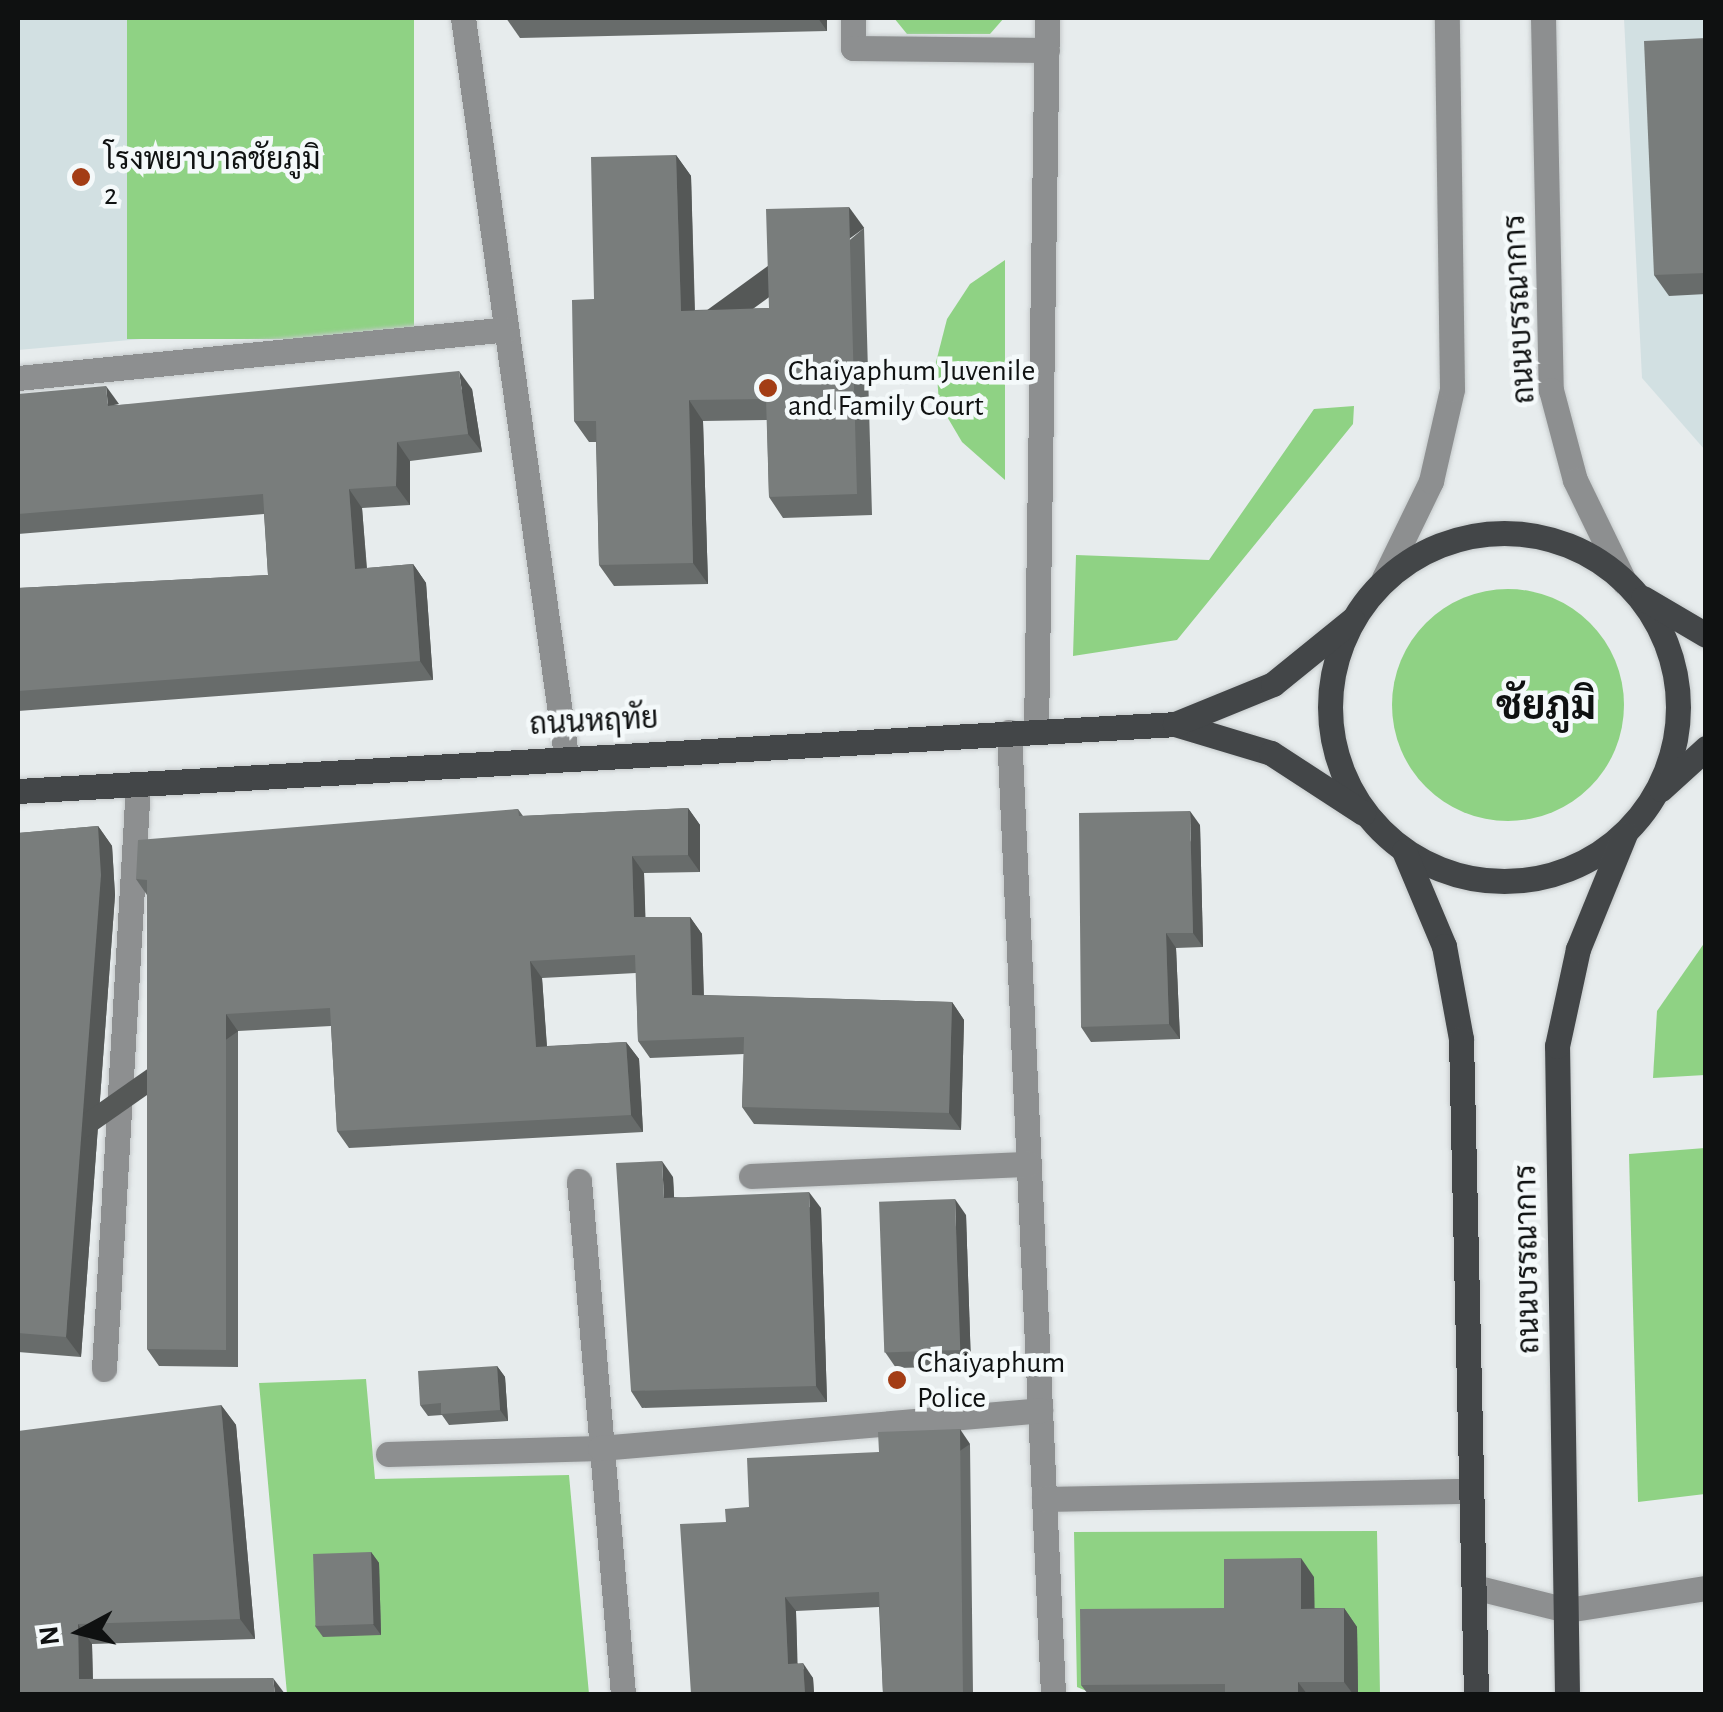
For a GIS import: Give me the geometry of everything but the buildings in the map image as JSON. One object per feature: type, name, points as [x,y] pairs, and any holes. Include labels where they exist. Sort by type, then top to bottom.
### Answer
[{"type":"main road","points":[[1706,635],[1632,589],[1597,558],[1544,536],[1488,532],[1432,547],[1384,578],[1352,620],[1333,669],[1330,722],[1342,771],[1367,816],[1404,850],[1450,874],[1526,880],[1585,863],[1625,834],[1656,795],[1706,748]]},
{"type":"main road","points":[[1632,589],[1668,644],[1678,700],[1674,749],[1656,795]]},
{"type":"main road","name":"ถนนหฤทัย","points":[[18,791],[566,756],[1175,724],[1273,684],[1352,620]]},
{"type":"main road","name":"ถนนหฤทัย","points":[[1175,724],[1271,754],[1367,816]]},
{"type":"main road","name":"ถนนบรรณาการ","points":[[1568,1694],[1557,1046],[1578,949],[1625,834]]},
{"type":"main road","name":"ถนนบรรณาการ","points":[[1404,850],[1444,946],[1461,1039],[1476,1694]]},
{"type":"street","points":[[463,18],[566,756]]},
{"type":"street","points":[[852,18],[852,48],[1046,50]]},
{"type":"street","points":[[1036,731],[1047,18]]},
{"type":"street","points":[[1384,578],[1432,481],[1452,388],[1447,18]]},
{"type":"street","name":"ถนนบรรณาการ","points":[[1542,18],[1551,390],[1574,480],[1632,589]]},
{"type":"street","points":[[18,378],[507,329]]},
{"type":"street","points":[[1009,732],[1053,1694]]},
{"type":"street","points":[[104,1369],[138,784]]},
{"type":"street","points":[[751,1176],[1028,1164]]},
{"type":"street","points":[[579,1181],[623,1694]]},
{"type":"street","points":[[388,1454],[600,1448],[1040,1410]]},
{"type":"street","points":[[1044,1499],[1471,1491]]},
{"type":"street","points":[[1474,1587],[1568,1610],[1706,1588]]},
{"type":"shaded area","name":"โรงพยาบาลชัยภูมิ 2","points":[[18,18],[127,18],[164,337],[18,350]]},
{"type":"shaded area","points":[[1624,18],[1705,18],[1705,450],[1642,378]]},
{"type":"green space","points":[[127,18],[414,18],[414,339],[127,339]]},
{"type":"green space","points":[[894,18],[1004,18],[990,34],[907,34]]},
{"type":"green space","points":[[1005,260],[1005,480],[962,442],[939,403],[936,362],[947,319],[970,284]]},
{"type":"green space","points":[[1354,406],[1353,424],[1177,640],[1073,656],[1076,555],[1209,560],[1314,409]]},
{"type":"green space","points":[[1508,589],[1552,598],[1590,623],[1615,661],[1624,705],[1615,749],[1590,787],[1552,812],[1508,821],[1464,812],[1426,787],[1401,749],[1392,705],[1401,661],[1426,623],[1464,598]]},
{"type":"green space","points":[[1705,942],[1705,1075],[1653,1078],[1657,1011]]},
{"type":"green space","points":[[1705,1148],[1705,1494],[1638,1502],[1629,1154]]},
{"type":"green space","points":[[366,1379],[375,1479],[569,1475],[589,1694],[287,1694],[259,1383]]},
{"type":"green space","points":[[1377,1531],[1380,1694],[1358,1694],[1315,1627],[1313,1577],[1237,1626],[1094,1694],[1077,1687],[1074,1532]]},
{"type":"place","name":"โรงพยาบาลชัยภูมิ 2","points":[[81,177]]},
{"type":"place","name":"Chaiyaphum Juvenile and Family Court","points":[[768,388]]},
{"type":"place","name":"Chaiyaphum Police","points":[[897,1380]]},
{"type":"district","name":"ชัยภูมิ","points":[[1546,707]]}]
